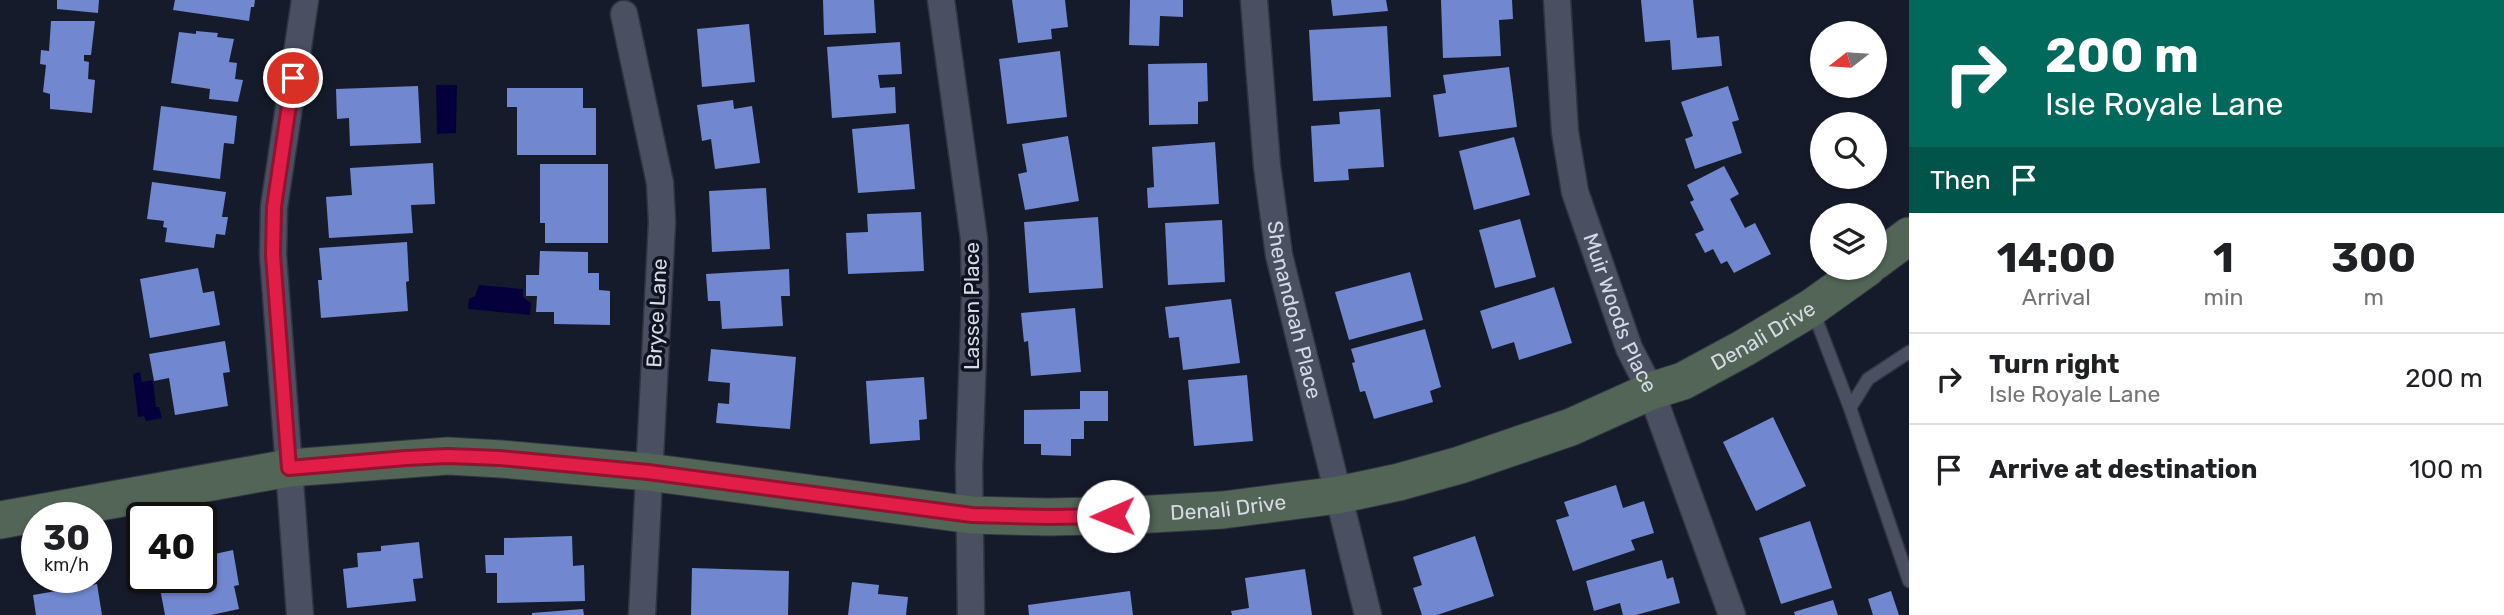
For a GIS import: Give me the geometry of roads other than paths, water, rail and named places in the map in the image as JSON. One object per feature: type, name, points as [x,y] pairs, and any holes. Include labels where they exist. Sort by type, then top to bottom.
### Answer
[{"type":"street","points":[[300,615],[273,255],[274,207],[306,0]]},
{"type":"street","name":"Lassen Place","points":[[941,0],[974,239],[975,295],[969,466],[972,515],[971,615]]},
{"type":"street","name":"Shenandoah Place","points":[[1254,0],[1267,166],[1279,256],[1368,615]]},
{"type":"street","name":"Muir Woods Place","points":[[1558,0],[1565,132],[1575,192],[1629,348],[1651,391],[1732,615]]},
{"type":"street","name":"Bryce Lane","points":[[624,14],[660,183],[662,222],[642,615]]},
{"type":"street","points":[[1887,252],[1909,236]]},
{"type":"street","name":"Denali Drive","points":[[0,520],[289,468],[448,456],[500,458],[648,472],[972,515],[1134,516],[1223,510],[1338,495],[1399,482],[1506,450],[1571,427],[1651,391],[1683,381],[1811,308],[1850,280]]},
{"type":"lane","points":[[1811,308],[1850,408],[1909,581]]},
{"type":"lane","points":[[1850,408],[1868,379],[1909,352]]}]
